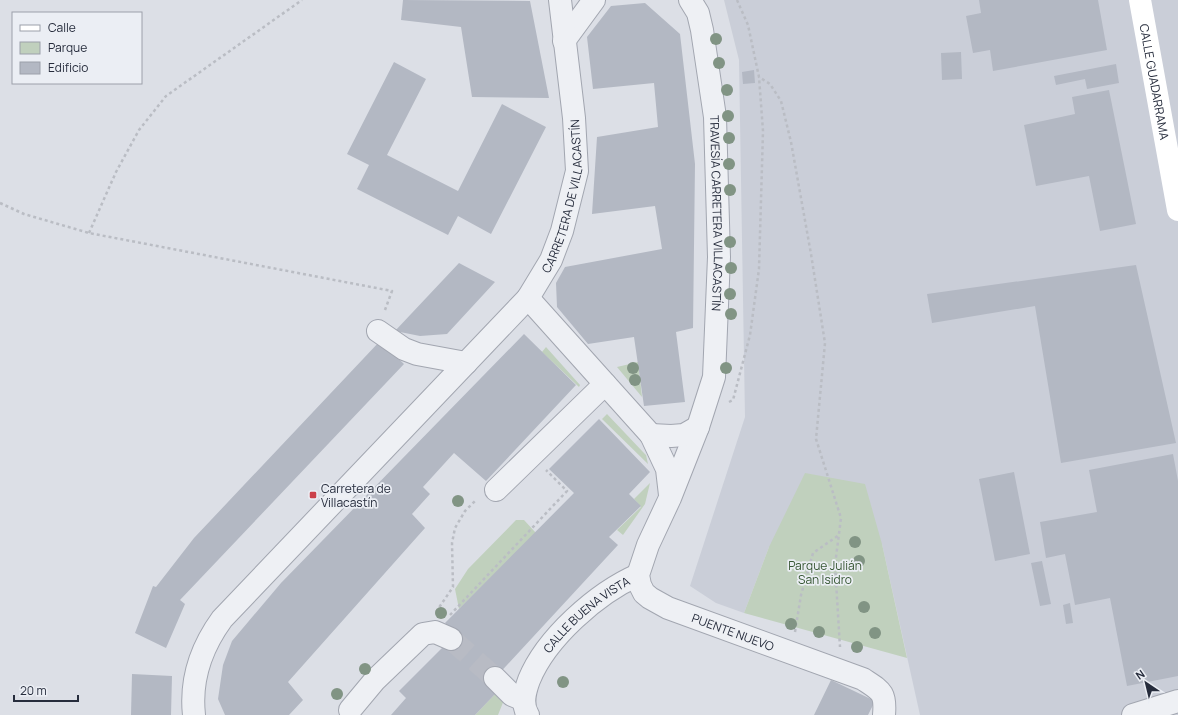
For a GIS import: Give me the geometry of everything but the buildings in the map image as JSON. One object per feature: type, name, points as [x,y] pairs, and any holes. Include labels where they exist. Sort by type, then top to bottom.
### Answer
[{"type":"main road","name":"CALLE GUADARRAMA","points":[[1140,0],[1178,210]]},
{"type":"street","name":"CARRETERA DE VILLACASTÍN","points":[[194,715],[194,684],[198,666],[212,633],[222,619],[528,298],[551,260],[562,231],[577,171],[574,118],[560,0]]},
{"type":"street","points":[[564,41],[594,0]]},
{"type":"street","name":"TRAVESÍA CARRETERA VILLACASTÍN","points":[[690,0],[698,13],[702,30],[715,117],[719,257],[714,377],[698,427]]},
{"type":"street","points":[[528,298],[651,435],[667,469],[670,498]]},
{"type":"street","points":[[378,331],[404,349],[417,354],[466,363]]},
{"type":"street","points":[[496,490],[605,384]]},
{"type":"street","points":[[651,435],[684,435],[698,427]]},
{"type":"street","name":"CALLE BUENA VISTA","points":[[526,708],[525,690],[534,670],[551,643],[577,617],[600,598],[626,580],[638,575],[648,545],[670,498],[698,427]]},
{"type":"street","name":"PUENTE NUEVO","points":[[638,575],[640,585],[644,593],[668,608],[796,647],[863,679],[878,689],[882,695],[885,702],[884,715]]},
{"type":"street","points":[[350,710],[375,680],[423,634],[435,632],[451,639]]},
{"type":"street","points":[[495,678],[526,708]]},
{"type":"street","points":[[1132,715],[1178,701]]},
{"type":"path","points":[[89,233],[116,172],[139,130],[166,96],[302,0]]},
{"type":"path","points":[[728,402],[733,400],[750,335],[759,269],[763,130],[759,77],[748,25],[737,0]]},
{"type":"path","points":[[759,77],[770,84],[782,101],[810,247],[825,343],[816,439],[841,518],[834,564],[840,654]]},
{"type":"path","points":[[0,203],[24,214],[89,233],[392,291],[378,331]]},
{"type":"path","points":[[449,616],[567,491],[532,456]]},
{"type":"path","points":[[423,634],[452,587],[452,543],[454,528],[465,511],[490,486],[496,490]]},
{"type":"path","points":[[796,647],[801,595],[813,553],[839,534]]},
{"type":"shaded area","points":[[724,0],[1178,0],[1178,715],[920,715],[882,544],[769,547],[744,613],[716,603],[690,586],[745,417],[739,60]]},
{"type":"green space","points":[[546,347],[580,385],[579,387],[542,352]]},
{"type":"green space","points":[[638,362],[642,397],[617,367]]},
{"type":"green space","points":[[607,414],[646,455],[648,464],[602,419]]},
{"type":"green space","name":"Parque Julián San Isidro","points":[[805,473],[865,484],[882,544],[907,658],[744,613],[769,547]]},
{"type":"green space","points":[[650,483],[645,504],[623,535],[617,530],[641,507],[634,499]]},
{"type":"green space","points":[[516,520],[524,520],[536,533],[459,609],[455,589],[468,569]]},
{"type":"green space","points":[[498,691],[504,700],[498,715],[475,715]]},
{"type":"tunnel","points":[[451,639],[495,678]]},
{"type":"place","name":"Carretera de Villacastín","points":[[313,495]]}]
